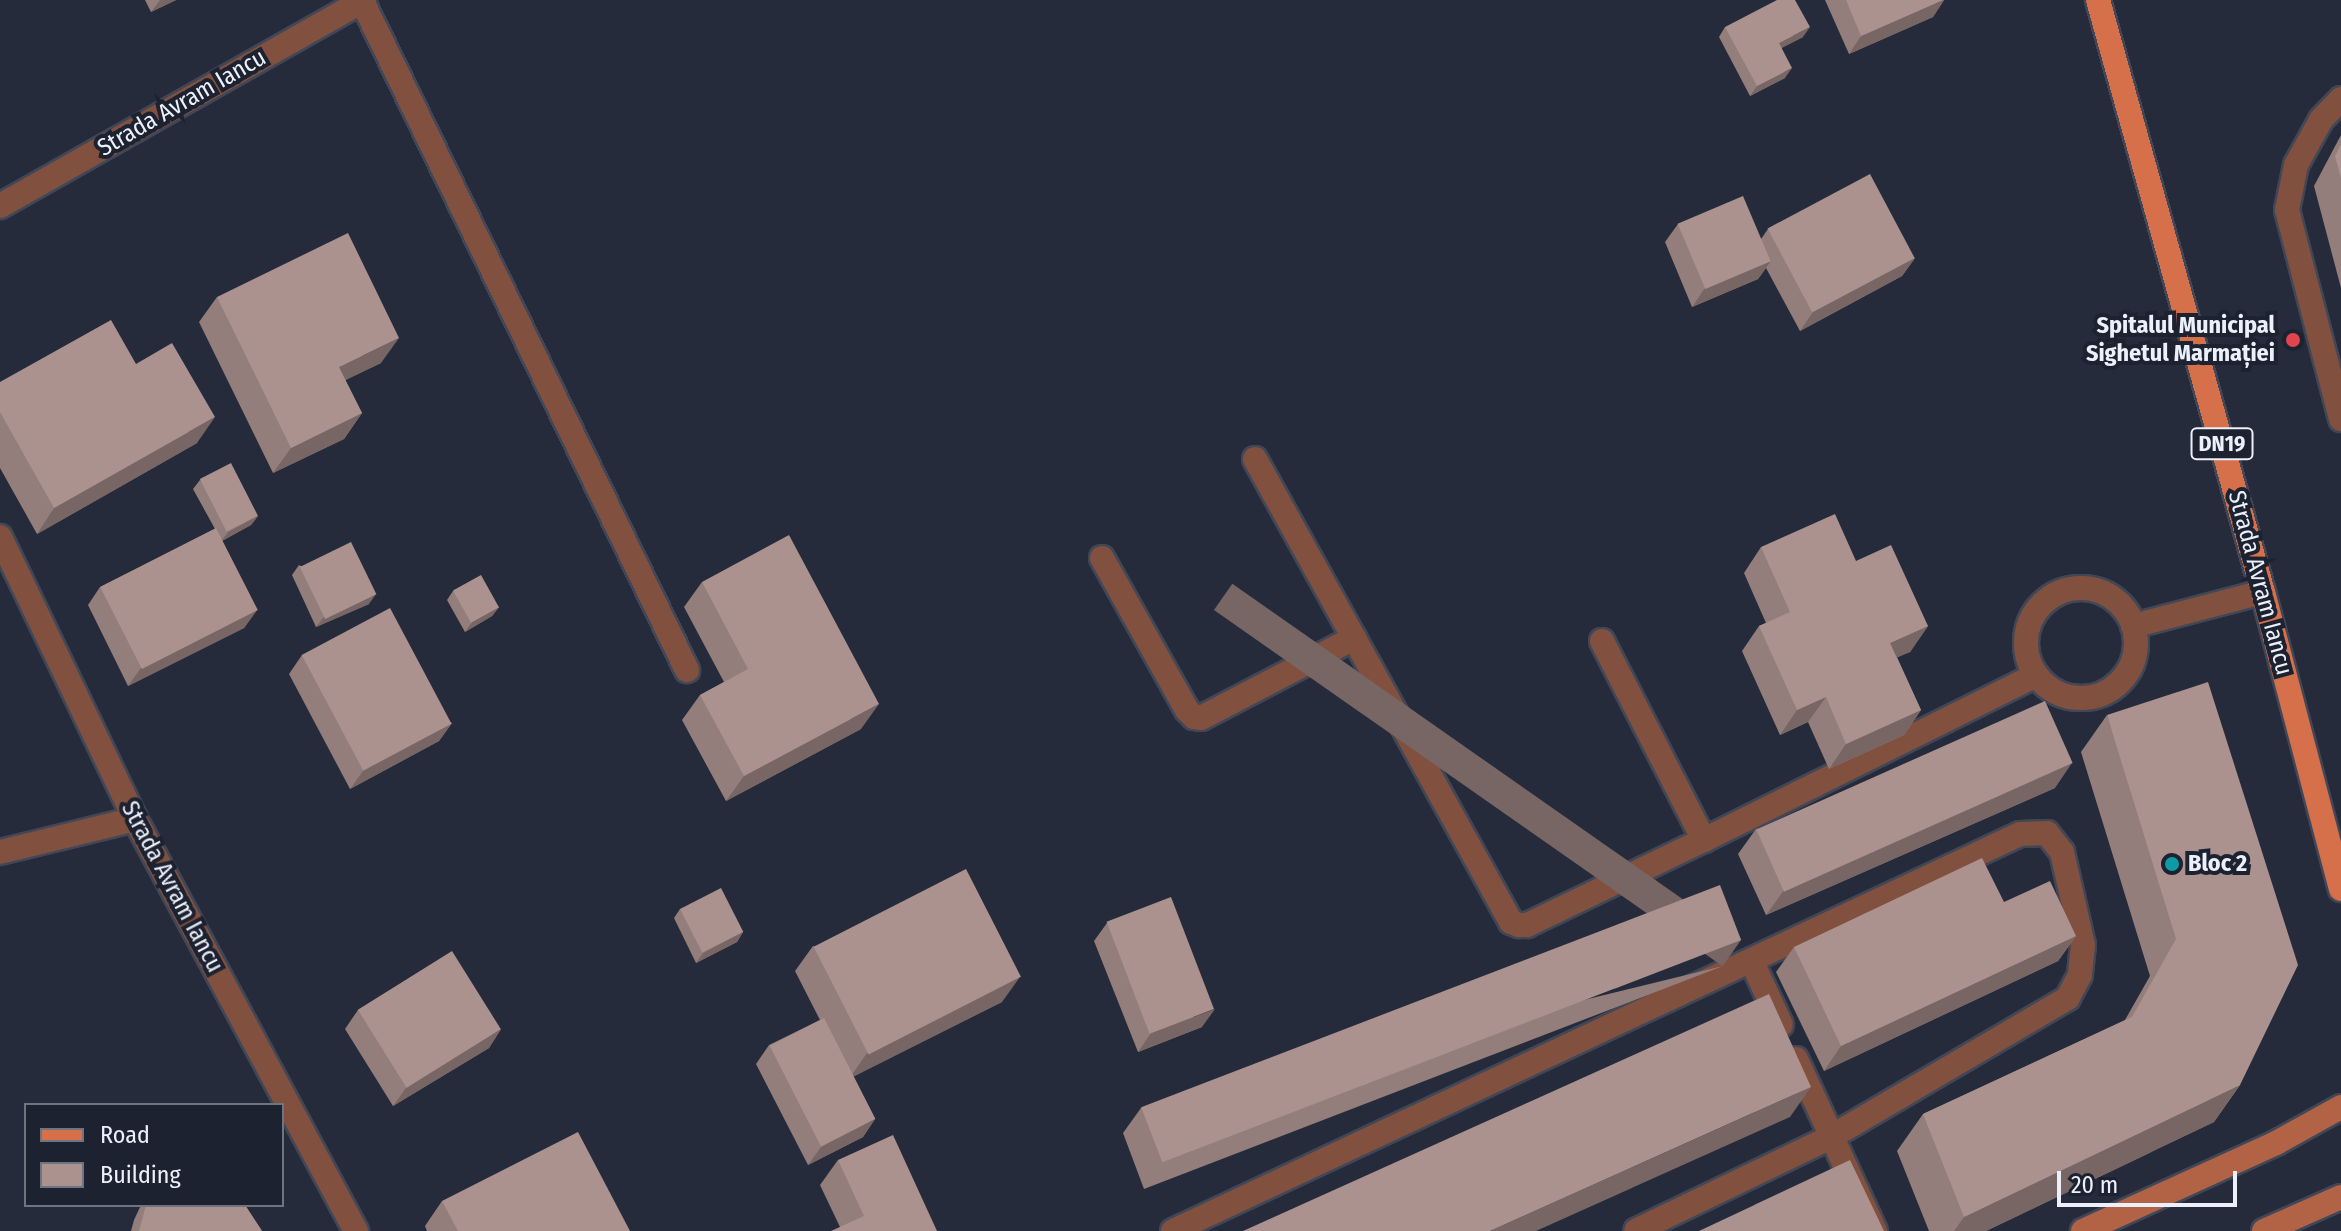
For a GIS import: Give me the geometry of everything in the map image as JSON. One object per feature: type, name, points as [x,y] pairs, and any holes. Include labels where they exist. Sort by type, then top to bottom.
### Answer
[{"type":"main road","name":"Strada Avram Iancu","points":[[2098,0],[2263,592],[2341,889]]},
{"type":"street","points":[[363,0],[687,670]]},
{"type":"street","name":"Strada Avram Iancu","points":[[0,206],[363,0]]},
{"type":"street","points":[[2341,99],[2321,120],[2296,165],[2287,210],[2341,419]]},
{"type":"street","points":[[1255,459],[1511,922],[1527,925],[2036,675]]},
{"type":"street","name":"Strada Avram Iancu","points":[[0,537],[135,819],[356,1231]]},
{"type":"street","points":[[1102,558],[1187,710],[1194,717],[1201,718],[1354,638]]},
{"type":"street","points":[[2074,587],[2099,590],[2121,604],[2136,638],[2133,664],[2117,685],[2094,697],[2068,697],[2045,685],[2036,675],[2026,652],[2028,626],[2040,604],[2050,596],[2074,587]]},
{"type":"street","points":[[2133,626],[2263,592]]},
{"type":"street","points":[[1602,641],[1704,840]]},
{"type":"street","points":[[0,852],[135,819]]},
{"type":"street","points":[[1173,1231],[2020,834],[2047,833],[2062,852],[2083,945],[2080,975],[2068,998],[1831,1137],[1636,1231]]},
{"type":"street","points":[[1752,962],[1875,1231]]},
{"type":"street","points":[[2083,1231],[2276,1143],[2341,1107]]},
{"type":"street","points":[[2264,1231],[2341,1197]]},
{"type":"building","points":[[1777,0],[1795,0],[1810,27],[1779,43],[1792,68],[1757,86],[1725,27]]},
{"type":"building","points":[[1846,0],[1943,0],[1861,36]]},
{"type":"building","points":[[2341,144],[2341,178],[2335,156]]},
{"type":"building","points":[[1870,174],[1915,258],[1812,312],[1768,228]]},
{"type":"building","points":[[1743,196],[1771,261],[1705,289],[1678,224]]},
{"type":"building","points":[[348,233],[399,338],[339,367],[362,413],[291,448],[217,297]]},
{"type":"building","points":[[111,320],[136,364],[172,343],[215,417],[54,508],[0,412],[0,382]]},
{"type":"building","points":[[231,463],[258,516],[227,531],[200,479]]},
{"type":"building","points":[[1835,514],[1856,561],[1891,545],[1928,626],[1890,643],[1921,710],[1846,744],[1826,697],[1797,710],[1759,626],[1790,612],[1761,547]]},
{"type":"building","points":[[216,528],[258,610],[142,669],[100,587]]},
{"type":"building","points":[[789,535],[879,704],[744,776],[700,695],[748,669],[702,582]]},
{"type":"building","points":[[351,542],[376,594],[325,619],[300,567]]},
{"type":"building","points":[[481,575],[499,607],[471,623],[453,591]]},
{"type":"building","points":[[390,608],[452,724],[363,771],[302,655]]},
{"type":"building","name":"Bloc 2","points":[[2208,682],[2298,965],[2240,1085],[1964,1217],[1923,1114],[2132,1017],[2176,939],[2107,715]]},
{"type":"building","points":[[2045,701],[2073,763],[1784,892],[1756,830]]},
{"type":"building","points":[[1982,858],[2004,902],[2050,881],[2076,936],[1841,1046],[1794,947]]},
{"type":"building","points":[[966,869],[1021,977],[869,1054],[814,947]]},
{"type":"building","points":[[1720,885],[1741,940],[1162,1162],[1141,1107]]},
{"type":"building","points":[[721,888],[743,932],[702,953],[680,909]]},
{"type":"building","points":[[1171,897],[1214,1009],[1150,1034],[1107,922]]},
{"type":"building","points":[[452,951],[501,1029],[407,1088],[358,1010]]},
{"type":"building","points":[[1769,994],[1811,1087],[1490,1231],[1243,1231]]},
{"type":"building","points":[[824,1018],[875,1119],[821,1146],[770,1046]]},
{"type":"building","points":[[578,1132],[630,1231],[458,1231],[442,1201]]},
{"type":"building","points":[[893,1135],[937,1231],[831,1231],[864,1216],[838,1160]]},
{"type":"building","points":[[1850,1160],[1884,1231],[1699,1231]]},
{"type":"building","points":[[145,1207],[246,1207],[262,1231],[139,1231]]},
{"type":"place","name":"Spitalul Municipal Sighetul Marmației","points":[[2293,340]]},
{"type":"place","name":"Bloc 2","points":[[2172,864]]}]
